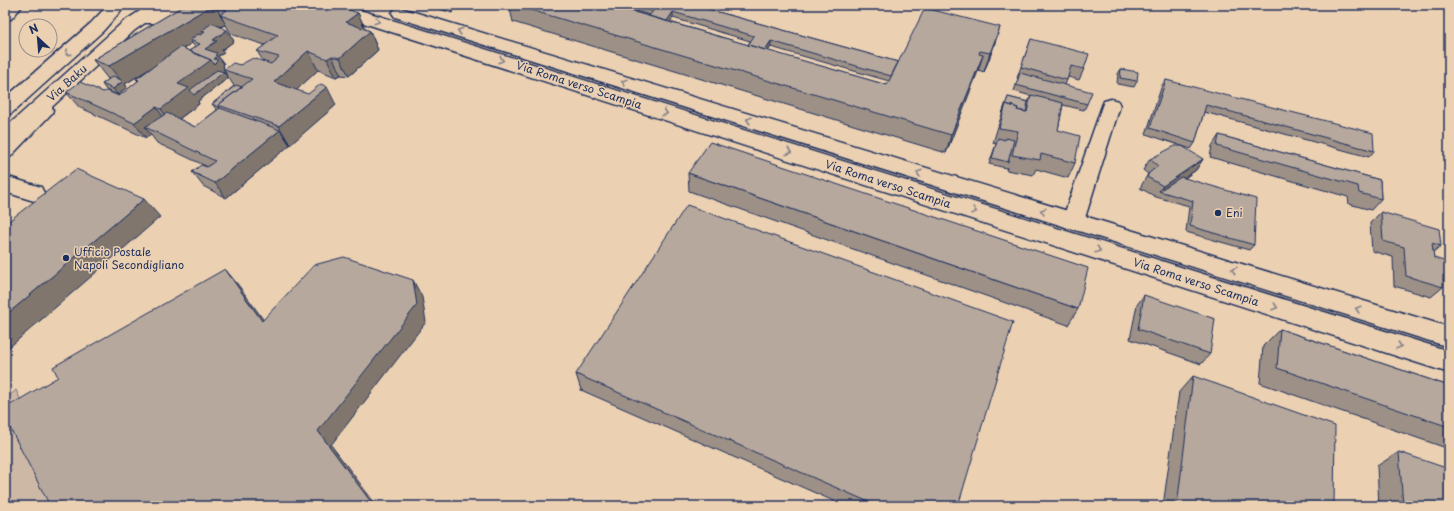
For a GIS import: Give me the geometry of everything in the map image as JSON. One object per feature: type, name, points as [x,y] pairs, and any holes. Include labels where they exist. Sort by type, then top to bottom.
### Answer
[{"type":"main road","points":[[5,15],[15,5]]},
{"type":"main road","name":"Via Baku","points":[[5,108],[97,27],[118,5]]},
{"type":"main road","name":"Via Baku","points":[[5,139],[129,26],[161,5]]},
{"type":"main road","name":"Via Baku","points":[[129,26],[187,5]]},
{"type":"main road","name":"Via Roma verso Scampia","points":[[326,5],[1071,231],[1449,337]]},
{"type":"main road","name":"Via Roma verso Scampia","points":[[376,5],[1071,231],[1449,362]]},
{"type":"main road","points":[[1071,231],[1111,106]]},
{"type":"main road","points":[[5,184],[34,193]]},
{"type":"lane","points":[[5,154],[90,62]]},
{"type":"shaded area","points":[[16,390],[70,506],[5,506],[5,400]]},
{"type":"building","points":[[185,5],[335,5],[358,13],[346,22],[370,31],[340,58],[332,56],[327,59],[308,51],[274,82],[308,94],[321,84],[327,87],[279,126],[218,105],[252,79],[224,70],[233,63],[240,65],[253,58],[271,64],[279,57],[257,51],[278,35],[220,15],[227,10],[216,7],[206,9],[109,66],[93,60]]},
{"type":"building","points":[[514,5],[610,5],[887,85],[925,8],[1000,27],[990,53],[980,51],[979,54],[983,55],[951,135]]},
{"type":"building","points":[[633,5],[693,5],[898,62],[891,76],[771,41],[765,50],[748,45],[754,36],[673,12],[667,21],[649,16],[653,11]]},
{"type":"building","points":[[212,23],[227,30],[213,40],[217,41],[205,49],[217,53],[215,55],[217,56],[214,59],[218,60],[214,64],[211,60],[189,51],[200,44],[190,40],[198,34],[201,35],[205,32],[201,31]]},
{"type":"building","points":[[1031,39],[1089,54],[1084,69],[1071,66],[1067,80],[1021,67]]},
{"type":"building","points":[[180,47],[211,60],[178,84],[189,88],[161,109],[156,107],[134,123],[66,92],[80,82],[103,92],[107,91],[119,96],[139,80],[136,79]]},
{"type":"building","points":[[1121,69],[1138,72],[1137,81],[1120,78]]},
{"type":"building","points":[[217,70],[224,72],[194,95],[190,90]]},
{"type":"building","points":[[1020,73],[1092,92],[1087,104],[1016,85]]},
{"type":"building","points":[[113,76],[123,81],[113,89],[102,84]]},
{"type":"building","points":[[1166,80],[1373,133],[1374,151],[1206,105],[1195,143],[1150,128]]},
{"type":"building","points":[[236,85],[242,87],[218,105],[220,108],[212,104]]},
{"type":"building","points":[[1031,95],[1063,103],[1058,130],[1080,136],[1075,163],[1041,154],[1040,160],[1012,155],[1018,131],[999,128],[1006,104],[1018,108],[1017,110],[1027,112]]},
{"type":"building","points":[[1008,97],[1028,102],[1026,112],[1017,110],[1018,108],[1006,104],[1002,114]]},
{"type":"building","points":[[220,108],[280,130],[215,183],[192,172],[201,165],[207,167],[215,161],[145,127],[167,113],[195,127]]},
{"type":"building","points":[[1219,135],[1380,180],[1381,199],[1359,193],[1358,186],[1217,146]]},
{"type":"building","points":[[998,138],[1014,140],[1008,162],[992,158]]},
{"type":"building","points":[[710,142],[1088,268],[1078,309],[688,173]]},
{"type":"building","points":[[1175,146],[1182,146],[1203,159],[1163,186],[1147,177],[1149,173],[1158,166],[1150,159]]},
{"type":"building","points":[[76,169],[144,199],[5,316],[5,224]]},
{"type":"building","points":[[1181,177],[1256,199],[1254,245],[1190,226],[1193,201],[1159,191]]},
{"type":"building","points":[[687,205],[1013,322],[958,506],[878,506],[576,374]]},
{"type":"building","points":[[1381,212],[1439,229],[1441,246],[1432,243],[1434,258],[1447,262],[1448,276],[1443,275],[1443,287],[1406,276],[1404,247],[1383,241]]},
{"type":"building","points":[[344,257],[413,280],[417,305],[318,431],[374,506],[50,506],[5,418],[5,408],[58,377],[53,367],[225,269],[262,321],[314,265]]},
{"type":"building","points":[[1144,295],[1215,319],[1210,354],[1138,329]]},
{"type":"building","points":[[1280,329],[1449,386],[1449,427],[1277,368]]},
{"type":"building","points":[[1193,376],[1335,426],[1334,506],[1177,506]]},
{"type":"building","points":[[1399,452],[1449,469],[1449,506],[1403,506]]},
{"type":"place","name":"Eni","points":[[1218,213]]},
{"type":"place","name":"Ufficio Postale Napoli Secondigliano","points":[[66,258]]}]
